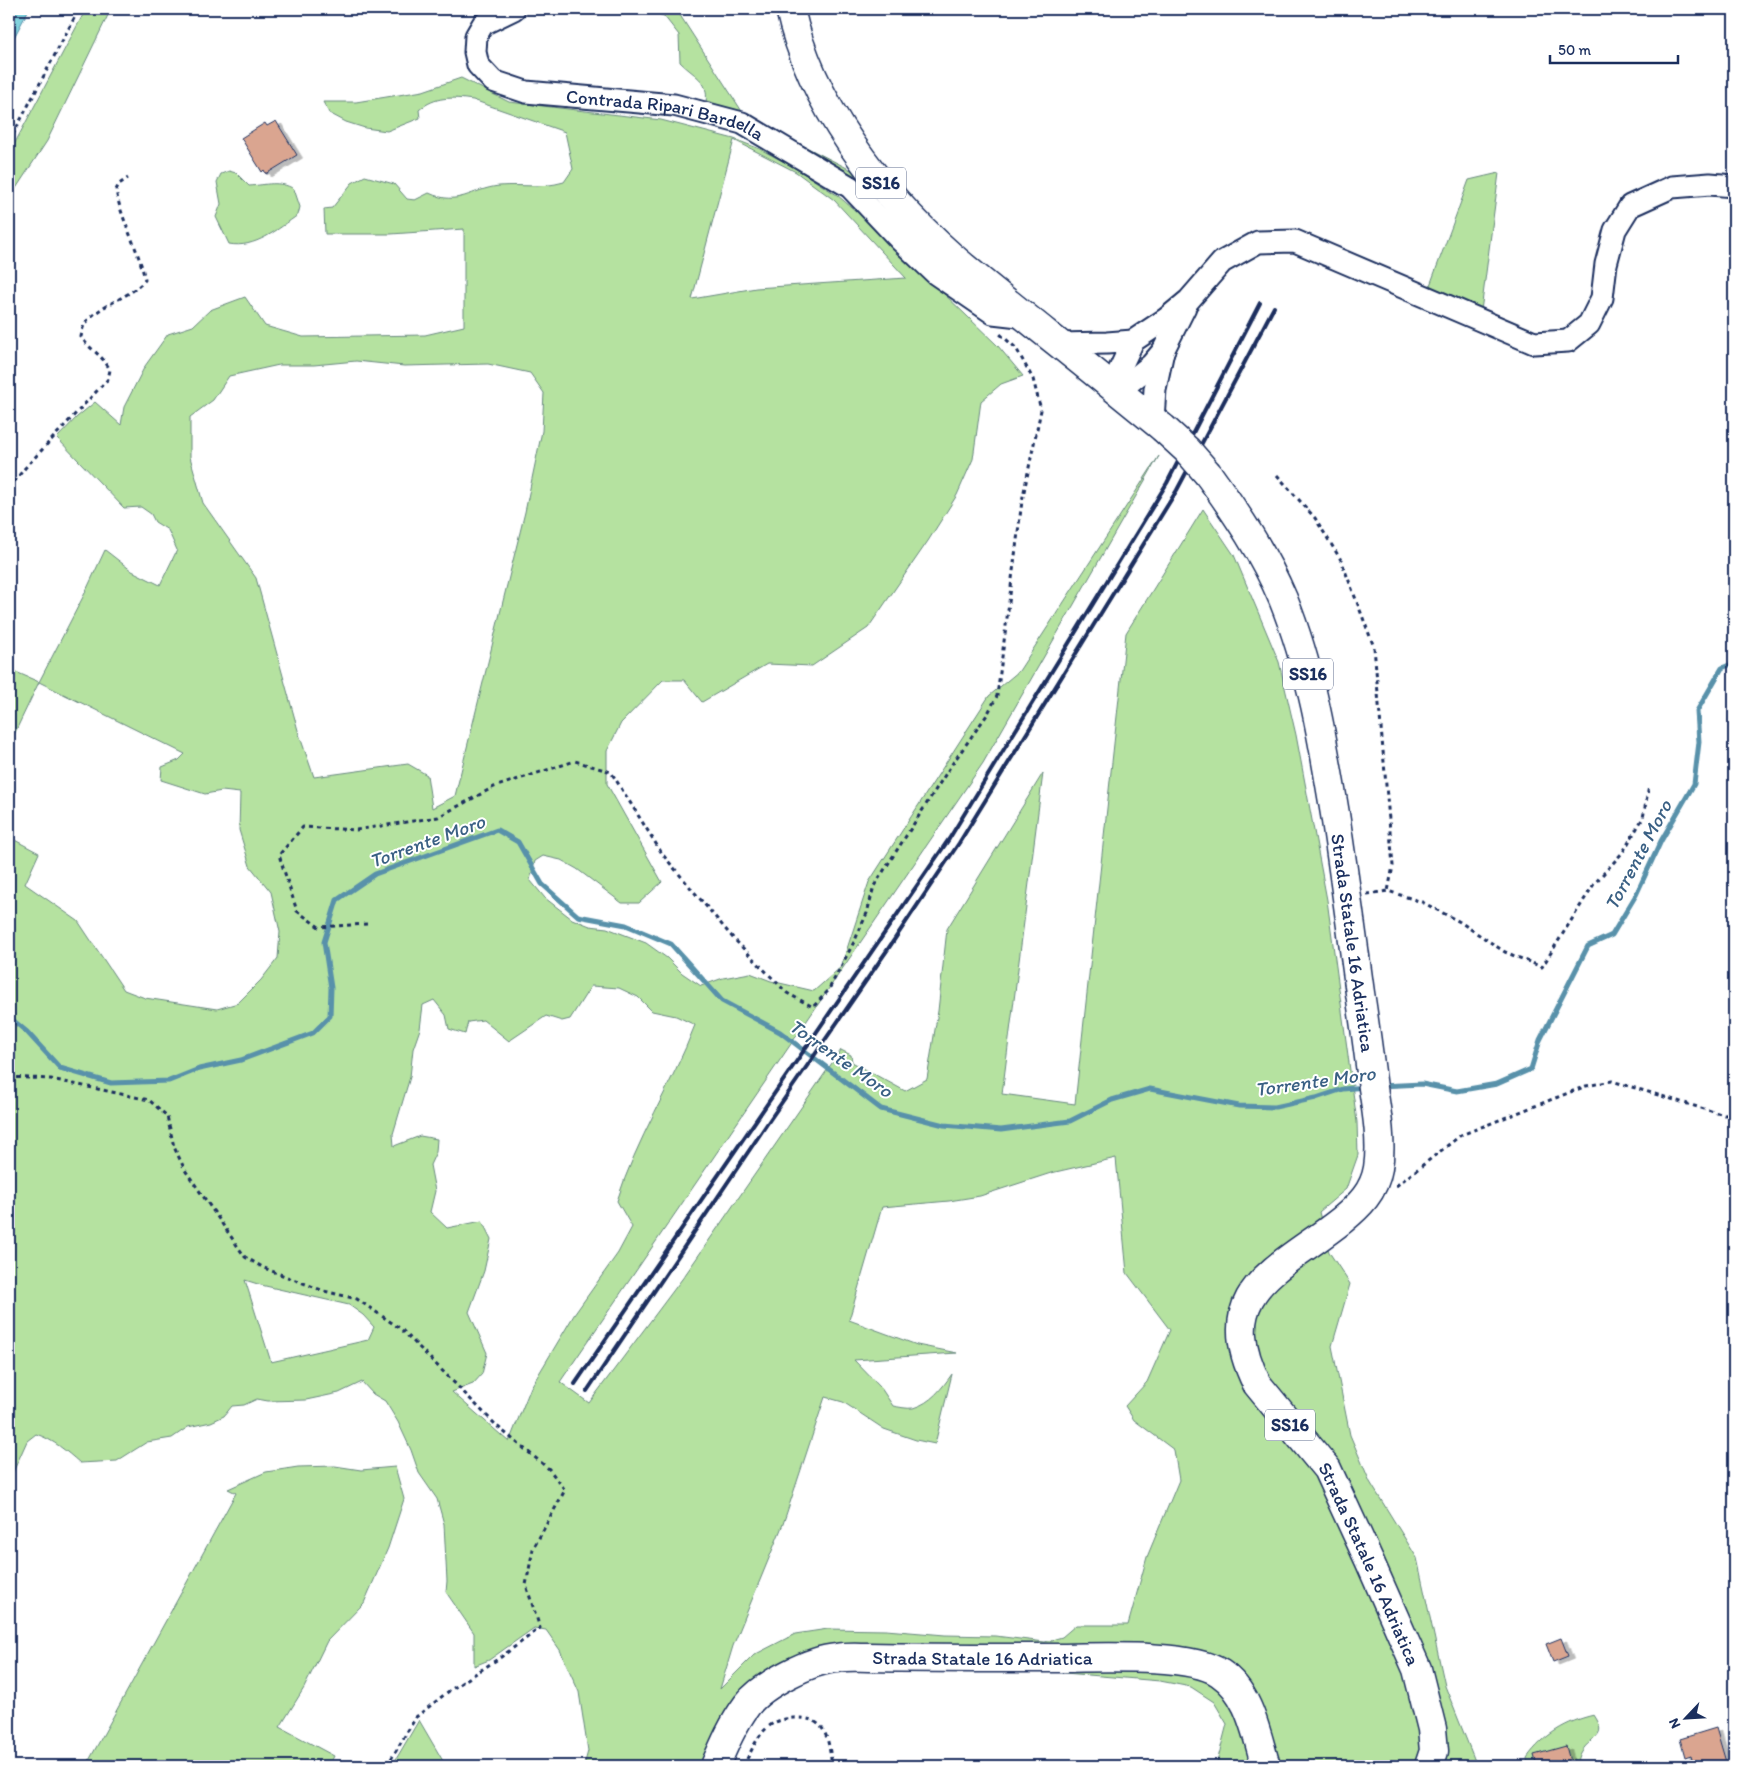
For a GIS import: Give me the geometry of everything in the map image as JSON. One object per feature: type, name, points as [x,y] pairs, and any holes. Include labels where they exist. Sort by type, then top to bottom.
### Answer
[{"type":"main road","name":"SS16","points":[[790,9],[801,50],[828,106],[851,142],[882,184],[904,210],[951,256],[1060,344]]},
{"type":"main road","name":"Strada Statale 16 Adriatica","points":[[1060,344],[1158,424],[1187,450],[1208,474],[1257,546],[1283,599],[1303,655],[1323,736],[1347,896],[1378,1122],[1379,1166],[1372,1188],[1358,1207],[1330,1230],[1285,1261],[1259,1283],[1246,1306],[1241,1323],[1242,1341],[1249,1368],[1257,1384],[1327,1469],[1369,1560],[1417,1670],[1432,1729],[1434,1751],[1429,1766]]},
{"type":"main road","name":"Strada Statale 16 Adriatica","points":[[715,1766],[726,1739],[748,1704],[776,1681],[802,1667],[836,1658],[860,1657],[1156,1659],[1206,1665],[1220,1673],[1232,1684],[1242,1698],[1249,1712],[1266,1766]]},
{"type":"street","name":"Contrada Ripari Bardella","points":[[514,9],[483,24],[476,36],[475,52],[478,65],[493,81],[526,92],[674,105],[742,123],[850,187],[900,240],[936,274],[993,313],[1026,318]]},
{"type":"street","points":[[1060,344],[1133,341],[1166,319],[1189,300],[1222,262],[1258,242],[1295,241],[1534,342],[1568,342],[1589,324],[1602,298],[1606,264],[1615,230],[1630,206],[1672,187],[1710,184],[1734,186]]},
{"type":"street","points":[[900,240],[921,246],[936,241]]},
{"type":"street","points":[[1158,424],[1155,389],[1163,351],[1189,300]]},
{"type":"street","points":[[1112,386],[1133,341]]},
{"type":"street","points":[[1112,386],[1130,382],[1163,351]]},
{"type":"path","points":[[9,142],[79,9]]},
{"type":"path","points":[[9,488],[25,468],[108,379],[110,370],[106,361],[100,354],[89,348],[81,337],[85,322],[113,301],[138,288],[145,280],[140,260],[125,223],[116,190],[119,184],[128,178]]},
{"type":"path","points":[[367,924],[319,927],[297,911],[279,855],[303,827],[356,830],[438,817],[494,787],[575,761],[611,772],[663,855],[733,938],[786,993],[813,1007],[828,992],[855,940],[867,912],[874,886],[952,764],[987,715],[997,696],[1022,501],[1041,410],[1032,380],[1016,348],[994,328]]},
{"type":"path","points":[[1277,475],[1315,518],[1341,560],[1374,647],[1393,866],[1388,891]]},
{"type":"path","points":[[1347,896],[1388,891],[1422,902],[1460,922],[1505,952],[1542,967],[1594,884],[1623,852],[1643,818],[1649,786]]},
{"type":"path","points":[[9,1077],[51,1079],[149,1100],[167,1116],[174,1147],[186,1170],[245,1257],[264,1268],[324,1291],[357,1299],[401,1329],[498,1427],[549,1469],[565,1490],[533,1549],[526,1585],[540,1628],[501,1657],[449,1691],[416,1717],[386,1766]]},
{"type":"path","points":[[1394,1188],[1461,1135],[1586,1086],[1612,1082],[1724,1115],[1734,1114]]},
{"type":"path","points":[[743,1766],[767,1727],[778,1721],[801,1718],[813,1720],[820,1724],[829,1746],[832,1766]]},
{"type":"green space","points":[[86,9],[111,9],[47,141],[9,199],[9,154]]},
{"type":"green space","points":[[655,9],[676,9],[745,116],[851,170],[867,190],[705,108],[706,91],[704,86],[680,62],[679,35],[664,16],[658,14]]},
{"type":"green space","points":[[461,78],[509,102],[661,120],[734,139],[760,149],[792,166],[837,195],[877,229],[998,346],[1023,376],[1001,384],[981,401],[973,459],[957,495],[868,628],[812,666],[767,664],[702,702],[684,680],[663,680],[621,723],[607,751],[607,784],[662,882],[639,903],[622,903],[577,869],[561,860],[543,856],[535,861],[530,880],[545,898],[572,919],[590,926],[607,928],[646,943],[701,986],[723,978],[750,973],[771,981],[814,991],[841,967],[869,882],[989,696],[1019,671],[1159,456],[983,763],[560,1382],[589,1403],[685,1275],[841,1050],[851,1055],[852,1062],[905,1091],[927,1079],[938,1011],[947,929],[1043,773],[1002,1094],[1075,1104],[1126,633],[1203,509],[1234,555],[1279,662],[1296,735],[1327,900],[1357,1122],[1358,1155],[1346,1189],[1319,1212],[1329,1252],[1350,1284],[1332,1346],[1350,1435],[1370,1482],[1417,1558],[1445,1686],[1477,1766],[1216,1766],[1227,1724],[1214,1702],[1191,1687],[1160,1681],[1029,1670],[836,1671],[807,1680],[774,1699],[748,1721],[727,1766],[584,1766],[588,1751],[579,1692],[560,1650],[546,1630],[534,1628],[489,1660],[474,1666],[474,1633],[446,1592],[444,1524],[437,1499],[419,1473],[398,1422],[385,1401],[373,1394],[362,1382],[339,1393],[306,1400],[268,1401],[257,1399],[244,1405],[232,1406],[224,1416],[211,1422],[188,1427],[172,1438],[147,1442],[117,1461],[80,1463],[65,1450],[36,1434],[27,1441],[9,1481],[9,837],[39,853],[25,884],[78,921],[124,990],[145,998],[217,1009],[238,1003],[261,980],[278,958],[280,932],[271,892],[250,866],[239,830],[240,793],[222,791],[205,794],[161,780],[162,767],[179,760],[185,754],[39,682],[105,550],[132,571],[160,585],[177,550],[168,530],[155,522],[151,514],[141,507],[124,508],[57,438],[95,402],[121,425],[124,407],[145,366],[168,334],[193,326],[210,310],[245,297],[265,326],[303,337],[425,335],[464,326],[464,229],[391,234],[325,234],[324,209],[332,208],[352,183],[365,176],[394,184],[407,199],[415,200],[429,193],[439,197],[457,198],[499,186],[555,184],[564,182],[573,169],[565,132],[473,100],[451,98],[431,102],[419,110],[420,118],[387,131],[365,128],[346,122],[329,113],[323,102],[356,102],[423,91]],"holes":[[[734,140],[796,172],[834,200],[906,278],[756,288],[692,299]],[[356,361],[404,366],[488,364],[530,373],[544,393],[542,431],[525,512],[455,796],[432,808],[427,775],[408,764],[314,777],[299,734],[256,578],[203,503],[190,457],[190,417],[213,400],[229,376],[279,365],[314,365]],[[591,986],[619,988],[638,997],[652,1011],[676,1016],[695,1025],[634,1156],[617,1201],[632,1227],[618,1253],[574,1315],[531,1387],[509,1442],[452,1392],[473,1384],[482,1374],[487,1353],[469,1312],[484,1271],[491,1239],[482,1221],[447,1228],[430,1212],[435,1191],[430,1165],[436,1152],[437,1139],[420,1136],[394,1146],[393,1134],[410,1077],[413,1049],[420,1029],[423,1005],[434,1000],[446,1015],[449,1029],[465,1034],[468,1022],[483,1020],[509,1041],[546,1016],[562,1021],[570,1019]],[[1116,1158],[1127,1273],[1170,1330],[1147,1382],[1125,1406],[1134,1420],[1174,1450],[1179,1480],[1147,1557],[1128,1625],[1076,1625],[1062,1637],[1045,1642],[995,1636],[945,1635],[886,1630],[828,1629],[795,1634],[754,1655],[720,1689],[733,1646],[783,1524],[825,1397],[843,1402],[884,1429],[916,1440],[935,1444],[952,1374],[931,1399],[913,1408],[903,1408],[893,1406],[881,1388],[854,1360],[957,1353],[917,1345],[849,1320],[882,1207],[949,1201],[980,1196],[1051,1173]],[[245,1280],[349,1305],[363,1315],[374,1327],[368,1340],[271,1362]]]},
{"type":"green space","points":[[229,171],[236,173],[249,186],[278,184],[294,189],[300,207],[298,215],[274,232],[257,241],[239,245],[229,244],[216,217],[221,204],[217,182],[221,174]]},
{"type":"green space","points":[[1499,173],[1481,311],[1429,288],[1469,180]]},
{"type":"green space","points":[[9,669],[39,682],[9,745]]},
{"type":"green space","points":[[335,1466],[361,1470],[395,1467],[404,1499],[388,1548],[364,1603],[327,1641],[304,1688],[280,1727],[334,1756],[329,1766],[86,1766],[236,1493],[228,1489],[266,1472],[298,1467]]},
{"type":"green space","points":[[1594,1715],[1600,1728],[1599,1732],[1581,1753],[1578,1766],[1528,1766],[1527,1758],[1540,1742],[1565,1725]]},
{"type":"green space","points":[[419,1720],[443,1761],[449,1766],[392,1766]]},
{"type":"water","points":[[9,9],[29,9],[9,47]]},
{"type":"building","points":[[276,121],[297,155],[266,174],[264,170],[262,172],[241,138],[265,123],[267,126]]},
{"type":"building","points":[[1561,1638],[1568,1656],[1553,1662],[1546,1644]]},
{"type":"building","points":[[1716,1728],[1726,1762],[1713,1766],[1694,1766],[1691,1755],[1685,1757],[1680,1739]]},
{"type":"building","points":[[1566,1746],[1571,1765],[1537,1766],[1534,1755]]},
{"type":"waterway","name":"Torrente Moro","points":[[1381,1086],[1422,1084],[1457,1091],[1497,1084],[1531,1069],[1540,1040],[1588,946],[1612,935],[1636,895],[1661,841],[1694,784],[1699,742],[1697,711],[1722,668],[1734,663]]},
{"type":"waterway","name":"Torrente Moro","points":[[9,1017],[27,1032],[60,1068],[111,1083],[169,1081],[199,1069],[241,1060],[313,1033],[330,1016],[331,988],[324,942],[337,900],[375,874],[497,830],[518,842],[542,884],[578,916],[626,925],[671,944],[722,1001],[780,1032],[881,1109],[944,1125],[1001,1130],[1070,1121],[1112,1100],[1150,1089],[1239,1106],[1275,1107],[1316,1098],[1343,1089],[1365,1087]]},
{"type":"railway","points":[[575,1384],[949,839],[1167,483],[1260,303]]},
{"type":"railway","points":[[587,1391],[959,843],[1177,490],[1274,307]]}]
